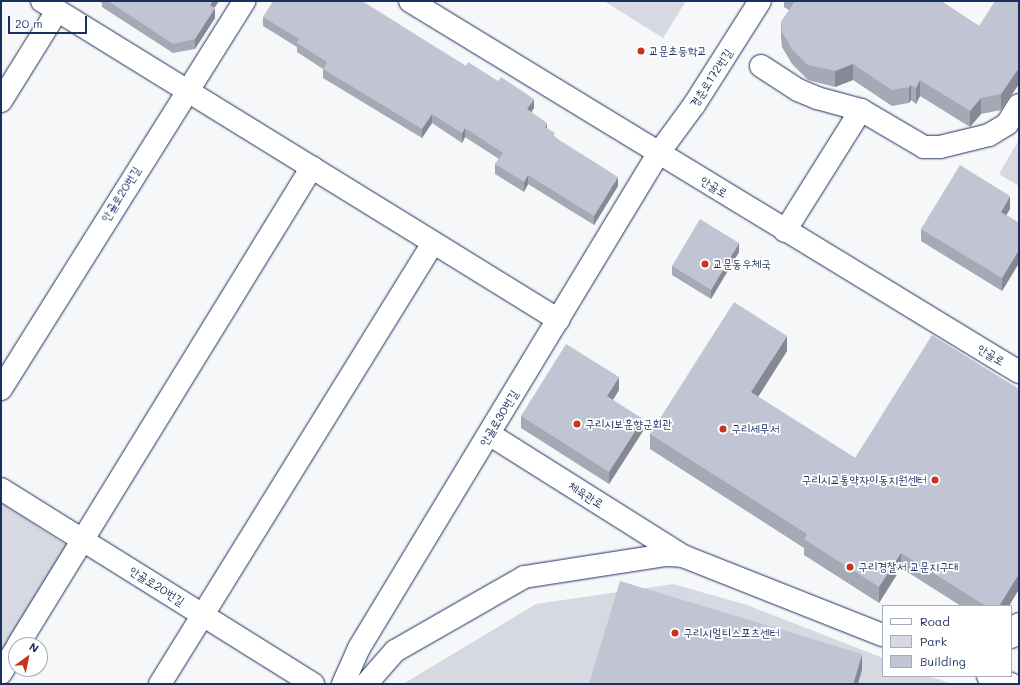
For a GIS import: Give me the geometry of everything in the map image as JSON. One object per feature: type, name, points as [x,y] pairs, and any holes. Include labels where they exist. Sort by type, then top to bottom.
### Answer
[{"type":"street","name":"안골로20번길","points":[[1,389],[244,1]]},
{"type":"street","name":"안골로","points":[[410,1],[658,154],[1019,372]]},
{"type":"street","name":"경춘로172번길","points":[[658,154],[694,105],[760,1]]},
{"type":"street","points":[[1,102],[50,6],[559,320]]},
{"type":"street","points":[[761,66],[798,90],[817,98],[861,110],[918,144],[940,147],[1000,131],[1008,124],[1019,105]]},
{"type":"street","points":[[785,231],[861,110]]},
{"type":"street","name":"안골로30번길","points":[[343,684],[359,648],[559,320],[658,154]]},
{"type":"street","points":[[23,637],[312,168]]},
{"type":"street","points":[[160,684],[204,616],[433,242]]},
{"type":"street","name":"체육관로","points":[[489,434],[683,556]]},
{"type":"street","name":"안골로20번길","points":[[1,489],[313,684]]},
{"type":"street","points":[[366,684],[395,651],[531,574],[666,555],[683,556],[882,635]]},
{"type":"street","points":[[1012,635],[1019,624]]},
{"type":"street","points":[[1,673],[8,662]]},
{"type":"street","points":[[991,677],[1011,684]]},
{"type":"green space","points":[[604,1],[686,1],[663,38]]},
{"type":"green space","points":[[1019,140],[1019,186],[999,174]]},
{"type":"green space","points":[[1,503],[68,546],[11,637],[8,637],[8,642],[1,653]]},
{"type":"green space","points":[[673,584],[747,605],[882,658],[882,677],[932,677],[952,684],[403,684],[536,604]]},
{"type":"building","points":[[108,1],[213,1],[210,5],[215,8],[195,39],[173,44]]},
{"type":"building","points":[[273,1],[362,1],[466,66],[468,62],[498,81],[501,77],[534,99],[527,109],[547,123],[545,127],[555,133],[553,136],[618,177],[594,216],[528,175],[524,182],[495,164],[503,153],[465,128],[462,133],[432,114],[422,129],[323,69],[327,62],[297,43],[299,39],[263,17]]},
{"type":"building","points":[[795,1],[941,1],[979,26],[995,1],[1019,1],[1019,68],[1001,94],[981,98],[970,111],[920,80],[916,88],[911,85],[909,87],[892,90],[853,64],[835,71],[808,65],[792,49],[782,32],[781,22]]},
{"type":"building","points":[[960,165],[1010,196],[1001,212],[1019,223],[1019,250],[1002,278],[921,229]]},
{"type":"building","name":"교문동우체국","points":[[700,219],[739,243],[711,290],[672,266]]},
{"type":"building","points":[[734,302],[787,336],[751,392],[855,458],[932,335],[1019,389],[1019,574],[1000,605],[984,605],[901,553],[879,587],[804,539],[807,534],[650,434]]},
{"type":"building","name":"구리시보훈향군회관","points":[[566,344],[619,377],[607,396],[643,419],[609,472],[521,416]]},
{"type":"building","name":"구리시멀티스포츠센터","points":[[620,581],[862,654],[853,684],[589,684]]},
{"type":"place","name":"교문초등학교","points":[[641,51]]},
{"type":"place","name":"교문동우체국","points":[[705,264]]},
{"type":"place","name":"구리시보훈향군회관","points":[[577,424]]},
{"type":"place","name":"구리세무서","points":[[723,429]]},
{"type":"place","name":"구리시교통약자이동지원센터","points":[[935,480]]},
{"type":"place","name":"구리경찰서 교문지구대","points":[[850,567]]},
{"type":"place","name":"구리시멀티스포츠센터","points":[[675,633]]}]
